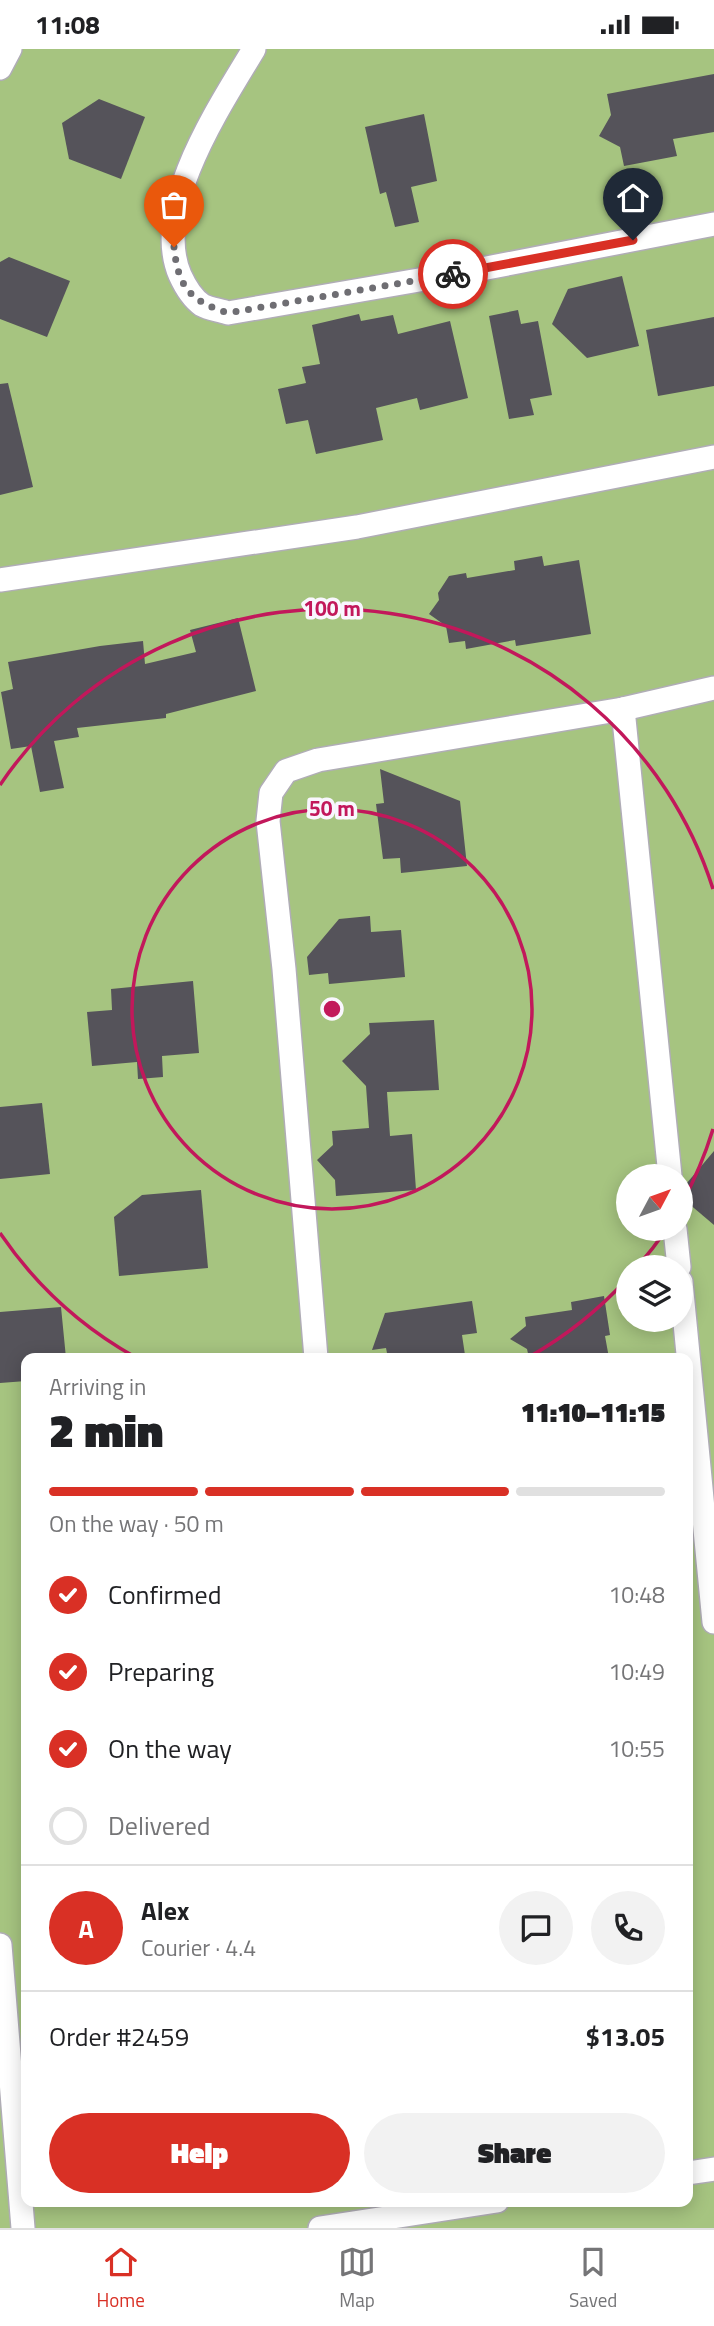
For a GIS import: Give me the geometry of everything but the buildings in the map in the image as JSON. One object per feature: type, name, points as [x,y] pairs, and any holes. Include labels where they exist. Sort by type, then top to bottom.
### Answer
[{"type":"street","points":[[0,68],[10,49]]},
{"type":"street","points":[[254,49],[221,104],[180,188],[172,230],[176,265],[186,288],[202,305],[228,313],[471,271],[714,224]]},
{"type":"street","points":[[0,580],[357,527],[714,457]]},
{"type":"street","points":[[316,1353],[284,969],[268,821],[271,793],[286,771],[318,759],[623,709],[714,688]]},
{"type":"street","points":[[623,709],[669,1164]]},
{"type":"street","points":[[686,1332],[688,1353]]},
{"type":"street","points":[[693,1406],[714,1622]]},
{"type":"street","points":[[0,1945],[21,2203]]},
{"type":"street","points":[[693,2172],[714,2169]]},
{"type":"street","points":[[21,2207],[23,2228]]},
{"type":"street","points":[[320,2228],[385,2210],[422,2207]]},
{"type":"green space","points":[[0,49],[714,49],[714,2228],[0,2228]]},
{"type":"way so far","points":[[174,247],[176,265],[186,288],[202,305],[228,313],[453,274]]},
{"type":"route","points":[[453,274],[633,240]]}]
